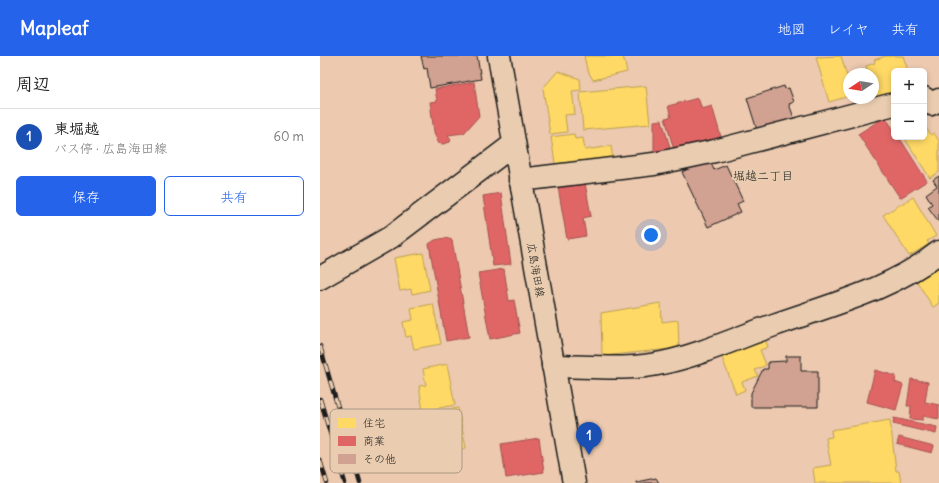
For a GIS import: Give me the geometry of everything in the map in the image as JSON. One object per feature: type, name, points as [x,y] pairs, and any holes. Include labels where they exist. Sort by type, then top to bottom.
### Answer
[{"type":"street","name":"広島海田線","points":[[502,58],[520,180],[574,483]]},
{"type":"street","points":[[520,180],[661,162],[715,151],[891,105]]},
{"type":"street","points":[[320,278],[391,237],[514,144]]},
{"type":"street","points":[[553,366],[628,367],[661,364],[832,306],[888,283],[925,263],[939,252]]},
{"type":"building: 住宅","points":[[584,56],[623,56],[627,72],[593,80],[587,69]]},
{"type":"building: 住宅","points":[[841,56],[845,68],[843,68],[843,98],[829,102],[816,57]]},
{"type":"building: 住宅","points":[[886,56],[903,56],[907,68],[891,68],[891,93],[879,97],[879,68],[867,68],[866,66],[875,63],[874,60]]},
{"type":"building: 住宅","points":[[558,71],[580,79],[581,90],[572,91],[575,114],[565,115],[567,132],[550,134],[543,88]]},
{"type":"building: 住宅","points":[[646,86],[650,124],[583,130],[580,92]]},
{"type":"building: 住宅","points":[[927,129],[931,135],[934,133],[939,141],[939,172],[930,178],[906,140],[927,140]]},
{"type":"building: 住宅","points":[[574,134],[575,139],[583,138],[585,150],[611,146],[613,160],[556,169],[551,137]]},
{"type":"building: 住宅","points":[[913,197],[936,236],[927,241],[929,244],[909,256],[883,215]]},
{"type":"building: 住宅","points":[[423,253],[430,290],[412,294],[411,289],[400,291],[394,258]]},
{"type":"building: 住宅","points":[[939,262],[939,303],[933,307],[914,277]]},
{"type":"building: 住宅","points":[[661,303],[662,322],[678,320],[679,348],[602,356],[601,313]]},
{"type":"building: 住宅","points":[[433,304],[441,344],[414,349],[411,336],[406,337],[403,322],[413,320],[411,308]]},
{"type":"building: 住宅","points":[[763,334],[768,347],[760,350],[766,365],[755,370],[758,376],[742,382],[745,390],[736,394],[719,350]]},
{"type":"building: 住宅","points":[[447,364],[455,405],[434,409],[423,409],[419,386],[426,385],[423,369]]},
{"type":"building: 住宅","points":[[890,420],[896,471],[899,471],[901,483],[815,483],[813,468],[831,465],[826,438],[832,437],[831,430]]},
{"type":"building: 住宅","points":[[462,428],[466,448],[462,449]]},
{"type":"building: 商業","points":[[474,82],[479,116],[464,133],[448,135],[451,139],[450,142],[443,144],[438,143],[434,132],[430,102],[437,101],[435,89]]},
{"type":"building: 商業","points":[[698,98],[702,109],[712,106],[721,137],[674,150],[665,118],[671,117],[668,106]]},
{"type":"building: 商業","points":[[885,117],[891,126],[891,140],[901,140],[927,181],[900,198],[858,134]]},
{"type":"building: 商業","points":[[662,120],[671,151],[654,151],[654,121]]},
{"type":"building: 商業","points":[[585,183],[591,216],[583,218],[586,236],[567,239],[558,187]]},
{"type":"building: 商業","points":[[501,193],[511,264],[493,266],[483,196]]},
{"type":"building: 商業","points":[[445,238],[452,240],[469,337],[446,341],[429,244],[435,240]]},
{"type":"building: 商業","points":[[504,269],[509,301],[514,300],[520,333],[490,339],[478,273]]},
{"type":"building: 商業","points":[[875,370],[896,376],[895,382],[903,385],[896,410],[867,402]]},
{"type":"building: 商業","points":[[911,379],[928,382],[925,402],[939,405],[939,419],[923,416],[923,420],[910,419],[911,406],[907,406]]},
{"type":"building: 商業","points":[[894,418],[937,427],[936,434],[893,424]]},
{"type":"building: 商業","points":[[899,437],[934,446],[932,453],[897,444]]},
{"type":"building: 商業","points":[[539,438],[544,472],[506,478],[501,444]]},
{"type":"building: その他","points":[[421,56],[477,56],[481,79],[430,88],[427,68],[424,69]]},
{"type":"building: その他","points":[[784,86],[785,89],[789,88],[794,102],[789,104],[794,118],[757,130],[747,98]]},
{"type":"building: その他","points":[[709,159],[714,170],[726,165],[743,201],[737,204],[741,212],[708,227],[682,172]]},
{"type":"building: その他","points":[[939,176],[939,222],[928,207],[932,204],[926,194],[937,186],[933,180]]},
{"type":"building: その他","points":[[786,356],[801,356],[801,371],[818,371],[818,407],[751,407],[751,393],[763,369],[768,369],[768,362],[786,361]]},
{"type":"building: その他","points":[[656,478],[659,483],[636,483],[636,482]]},
{"type":"railway","points":[[320,346],[338,409]]},
{"type":"railway","points":[[320,399],[330,433]]},
{"type":"railway","points":[[320,460],[327,483]]},
{"type":"railway","points":[[342,473],[345,483]]},
{"type":"railway","points":[[357,473],[360,483]]},
{"type":"place","name":"東堀越","points":[[589,455]]},
{"type":"district","name":"堀越二丁目","points":[[763,176]]}]
